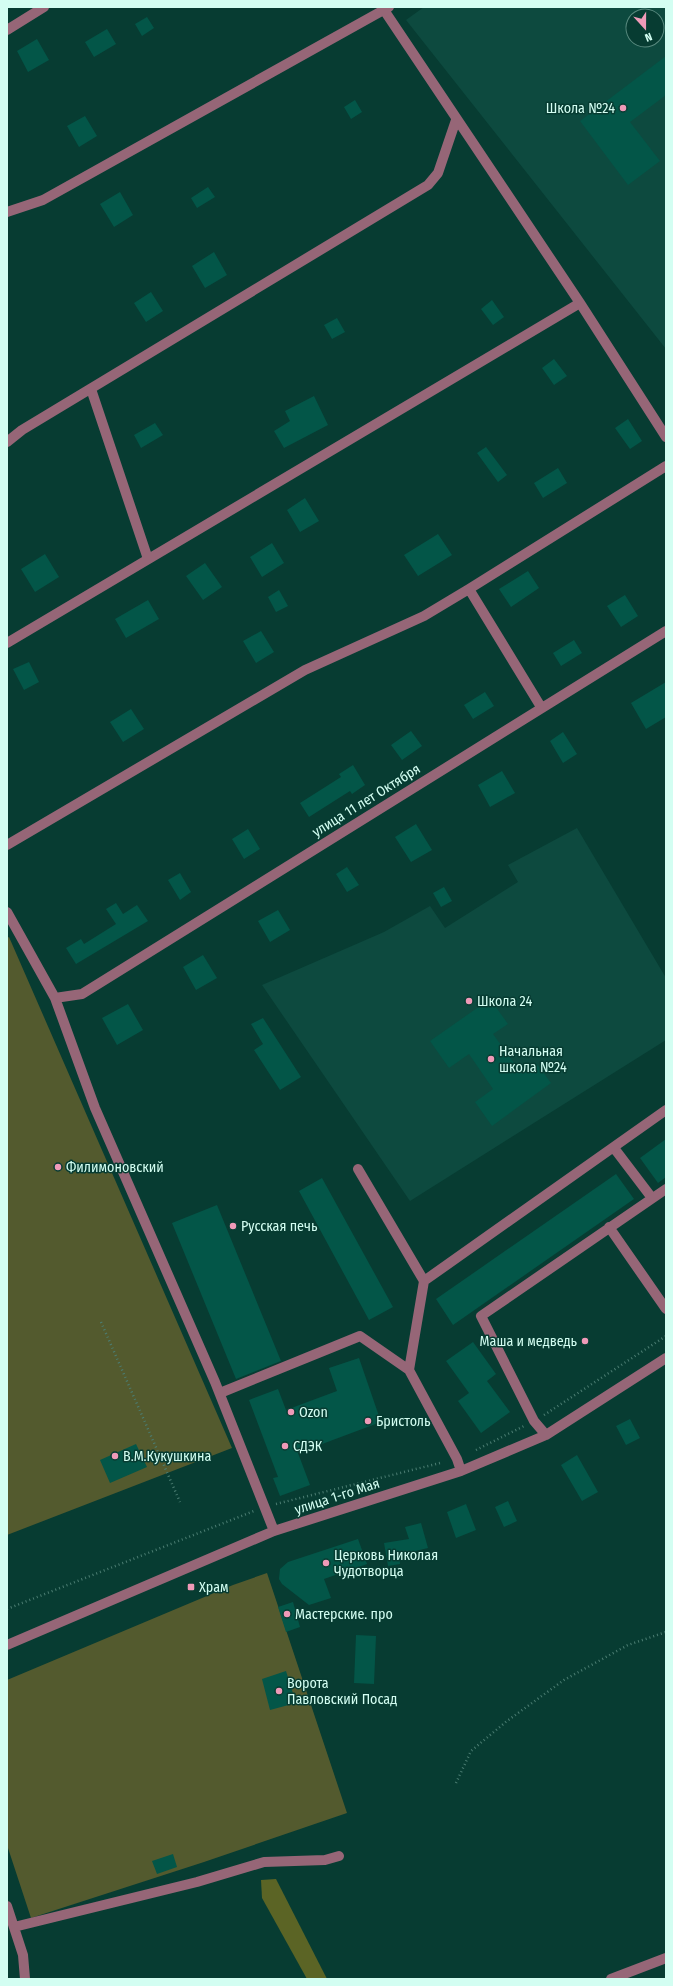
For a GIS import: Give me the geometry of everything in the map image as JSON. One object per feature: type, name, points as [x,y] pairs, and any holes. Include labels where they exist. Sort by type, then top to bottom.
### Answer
[{"type":"street","points":[[7,30],[44,7]]},
{"type":"street","points":[[7,212],[43,200],[386,9],[456,120],[580,302],[666,437]]},
{"type":"street","points":[[7,442],[22,430],[428,185],[438,173],[456,120]]},
{"type":"street","points":[[7,643],[580,302]]},
{"type":"street","points":[[91,389],[148,559]]},
{"type":"street","points":[[7,845],[305,670],[396,630],[469,589],[666,466]]},
{"type":"street","points":[[469,589],[541,707]]},
{"type":"street","name":"улица 11 лет Октября","points":[[55,998],[82,994],[541,707],[666,631]]},
{"type":"street","points":[[9,916],[55,998],[95,1108],[220,1393],[274,1531]]},
{"type":"street","points":[[424,1281],[666,1110]]},
{"type":"street","points":[[614,1148],[652,1198]]},
{"type":"street","points":[[358,1169],[424,1281],[409,1370]]},
{"type":"street","points":[[546,1435],[534,1421],[481,1316],[666,1188]]},
{"type":"street","points":[[609,1227],[666,1308]]},
{"type":"street","points":[[220,1393],[360,1336],[409,1370],[457,1459],[461,1471]]},
{"type":"street","name":"улица 1-го Мая","points":[[7,1645],[274,1531],[461,1471],[546,1435],[666,1358]]},
{"type":"street","points":[[14,1927],[197,1882],[264,1862],[325,1860],[339,1856]]},
{"type":"street","points":[[7,1906],[23,1955],[25,1979]]},
{"type":"street","points":[[611,1979],[666,1958]]},
{"type":"path","points":[[101,1322],[180,1502]]},
{"type":"path","points":[[7,1609],[265,1507],[457,1459],[534,1421],[666,1336]]},
{"type":"path","points":[[456,1783],[471,1751],[507,1721],[564,1680],[628,1645],[666,1632]]},
{"type":"shaded area","points":[[424,7],[666,7],[666,349],[406,20]]},
{"type":"shaded area","name":"Школа 24","points":[[577,828],[666,978],[666,1040],[410,1201],[262,985],[384,932],[430,906],[445,928],[518,882],[508,865]]},
{"type":"green space","name":"Филимоновский","points":[[9,937],[232,1448],[7,1535],[7,938]]},
{"type":"green space","points":[[267,1573],[347,1813],[204,1862],[31,1918],[7,1845],[7,1680],[233,1585]]},
{"type":"green space","points":[[276,1879],[327,1979],[307,1979],[262,1898],[261,1880]]},
{"type":"building","points":[[147,17],[154,28],[142,36],[135,24]]},
{"type":"building","points":[[107,29],[116,44],[94,57],[85,42]]},
{"type":"building","points":[[37,39],[49,60],[28,72],[17,51]]},
{"type":"building","name":"Школа №24","points":[[666,56],[666,95],[630,122],[660,161],[628,185],[580,121]]},
{"type":"building","points":[[355,100],[362,112],[351,119],[344,107]]},
{"type":"building","points":[[85,116],[97,136],[79,147],[67,126]]},
{"type":"building","points":[[208,187],[215,197],[197,208],[191,198]]},
{"type":"building","points":[[120,192],[133,215],[114,227],[100,204]]},
{"type":"building","points":[[214,252],[227,275],[205,288],[192,266]]},
{"type":"building","points":[[151,292],[163,311],[146,322],[134,303]]},
{"type":"building","points":[[492,300],[504,317],[493,325],[481,309]]},
{"type":"building","points":[[337,318],[345,332],[332,339],[324,325]]},
{"type":"building","points":[[554,359],[567,376],[554,385],[542,368]]},
{"type":"building","points":[[314,396],[328,425],[284,448],[274,431],[290,421],[285,411]]},
{"type":"building","points":[[628,419],[642,441],[630,449],[615,428]]},
{"type":"building","points":[[155,423],[163,435],[141,448],[134,435]]},
{"type":"building","points":[[486,447],[507,475],[498,482],[477,453]]},
{"type":"building","points":[[558,468],[567,483],[543,498],[534,483]]},
{"type":"building","points":[[305,498],[319,521],[300,532],[287,510]]},
{"type":"building","points":[[438,534],[452,555],[418,576],[404,555]]},
{"type":"building","points":[[272,543],[284,563],[262,577],[250,557]]},
{"type":"building","points":[[45,554],[59,577],[35,592],[21,569]]},
{"type":"building","points":[[205,563],[222,587],[203,600],[186,576]]},
{"type":"building","points":[[528,571],[539,588],[511,607],[499,589]]},
{"type":"building","points":[[279,590],[288,606],[276,612],[268,597]]},
{"type":"building","points":[[625,595],[638,616],[621,627],[607,606]]},
{"type":"building","points":[[148,600],[159,619],[126,638],[115,619]]},
{"type":"building","points":[[261,631],[274,652],[256,663],[243,641]]},
{"type":"building","points":[[574,640],[582,653],[561,666],[553,653]]},
{"type":"building","points":[[29,662],[39,682],[24,690],[13,669]]},
{"type":"building","points":[[666,682],[666,717],[646,729],[631,703]]},
{"type":"building","points":[[485,692],[494,706],[473,719],[464,705]]},
{"type":"building","points":[[131,709],[144,729],[123,742],[110,722]]},
{"type":"building","points":[[411,731],[422,746],[402,760],[391,745]]},
{"type":"building","points":[[563,732],[577,754],[563,763],[550,741]]},
{"type":"building","points":[[353,765],[365,785],[352,794],[350,791],[309,817],[300,803],[341,777],[339,774]]},
{"type":"building","points":[[502,771],[515,793],[490,807],[478,785]]},
{"type":"building","points":[[416,824],[432,850],[411,862],[395,837]]},
{"type":"building","points":[[248,829],[260,849],[244,859],[232,839]]},
{"type":"building","points":[[347,867],[359,885],[347,892],[336,874]]},
{"type":"building","points":[[180,873],[191,892],[180,900],[168,880]]},
{"type":"building","points":[[444,887],[452,901],[441,907],[433,893]]},
{"type":"building","points":[[116,903],[123,914],[137,905],[148,921],[76,964],[66,948],[81,939],[84,944],[116,924],[106,909]]},
{"type":"building","points":[[278,910],[290,930],[270,942],[258,921]]},
{"type":"building","points":[[203,955],[217,978],[196,990],[183,967]]},
{"type":"building","name":"Начальная школа №24","points":[[490,999],[508,1024],[493,1034],[522,1074],[536,1063],[551,1083],[492,1126],[475,1102],[493,1089],[469,1054],[449,1068],[430,1041]]},
{"type":"building","points":[[128,1004],[143,1030],[117,1045],[102,1018]]},
{"type":"building","points":[[263,1018],[301,1077],[280,1090],[254,1050],[263,1044],[251,1024]]},
{"type":"building","points":[[666,1139],[666,1177],[658,1183],[640,1158]]},
{"type":"building","points":[[616,1174],[634,1199],[453,1325],[436,1299]]},
{"type":"building","points":[[322,1178],[393,1307],[369,1320],[299,1191]]},
{"type":"building","points":[[217,1205],[281,1361],[236,1379],[172,1223]]},
{"type":"building","points":[[473,1342],[496,1374],[487,1381],[510,1412],[481,1433],[458,1401],[469,1393],[446,1361]]},
{"type":"building","points":[[359,1358],[381,1422],[298,1453],[310,1485],[280,1496],[273,1478],[278,1477],[249,1400],[278,1389],[286,1410],[337,1391],[329,1368]]},
{"type":"building","points":[[630,1419],[640,1438],[626,1445],[616,1426]]},
{"type":"building","points":[[136,1444],[147,1467],[110,1483],[100,1460]]},
{"type":"building","points":[[577,1455],[598,1492],[582,1501],[561,1465]]},
{"type":"building","points":[[508,1501],[517,1521],[504,1527],[495,1507]]},
{"type":"building","points":[[466,1504],[476,1530],[456,1538],[447,1512]]},
{"type":"building","points":[[421,1523],[428,1548],[399,1555],[400,1564],[388,1566],[384,1543],[409,1539],[405,1527]]},
{"type":"building","name":"Церковь Николая Чудотворца","points":[[358,1539],[367,1564],[324,1579],[331,1598],[309,1605],[282,1584],[279,1579],[280,1569],[288,1562]]},
{"type":"building","points":[[293,1602],[300,1627],[286,1632],[278,1607]]},
{"type":"building","points":[[356,1635],[376,1636],[374,1684],[354,1683]]},
{"type":"building","name":"Ворота Павловский Посад","points":[[286,1671],[296,1703],[270,1710],[262,1679]]},
{"type":"building","points":[[173,1854],[177,1867],[157,1874],[152,1861]]},
{"type":"place","name":"Школа №24","points":[[623,108]]},
{"type":"place","name":"Школа 24","points":[[469,1001]]},
{"type":"place","name":"Начальная школа №24","points":[[491,1059]]},
{"type":"place","name":"Филимоновский","points":[[58,1167]]},
{"type":"place","name":"Русская печь","points":[[233,1226]]},
{"type":"place","name":"Маша и медведь","points":[[585,1341]]},
{"type":"place","name":"Ozon","points":[[291,1412]]},
{"type":"place","name":"Бристоль","points":[[368,1421]]},
{"type":"place","name":"СДЭК","points":[[285,1446]]},
{"type":"place","name":"В.М.Кукушкина","points":[[115,1456]]},
{"type":"place","name":"Церковь Николая Чудотворца","points":[[326,1563]]},
{"type":"place","name":"Храм","points":[[191,1587]]},
{"type":"place","name":"Мастерские. про","points":[[287,1614]]},
{"type":"place","name":"Ворота Павловский Посад","points":[[279,1691]]}]
